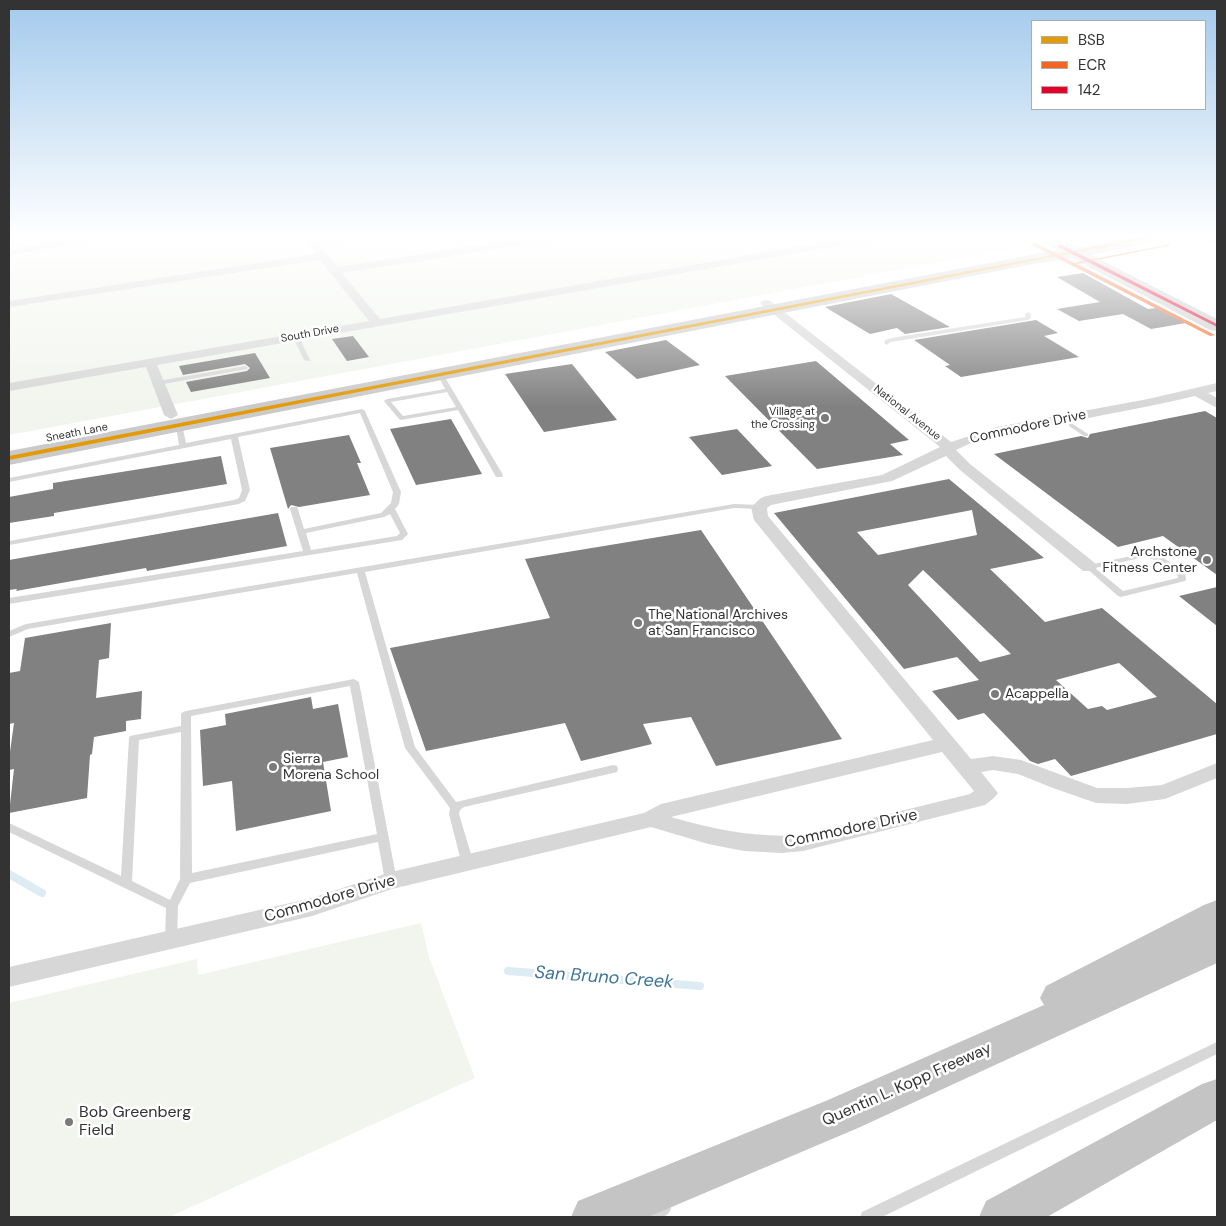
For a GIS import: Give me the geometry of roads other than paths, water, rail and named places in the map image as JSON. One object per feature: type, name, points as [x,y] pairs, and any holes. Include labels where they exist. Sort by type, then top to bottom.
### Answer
[{"type":"highway","points":[[843,1114],[1217,915]]},
{"type":"highway","name":"Quentin L. Kopp Freeway","points":[[594,1217],[843,1114],[1217,946]]},
{"type":"highway","points":[[1002,1217],[1217,1098]]},
{"type":"main road","name":"Sneath Lane","points":[[9,446],[178,429],[837,292]]},
{"type":"main road","points":[[1157,292],[1217,326]]},
{"type":"main road","points":[[1187,292],[1217,307]]},
{"type":"main road","name":"Sneath Lane","points":[[9,458],[444,382],[770,306]]},
{"type":"street","points":[[9,304],[86,292]]},
{"type":"street","points":[[352,292],[377,323]]},
{"type":"street","name":"South Drive","points":[[9,387],[554,292]]},
{"type":"street","name":"National Avenue","points":[[770,306],[939,438],[951,452],[1089,567]]},
{"type":"street","points":[[150,362],[178,429]]},
{"type":"street","name":"Commodore Drive","points":[[1066,422],[1217,387]]},
{"type":"street","points":[[1196,391],[1214,400]]},
{"type":"street","name":"Commodore Drive","points":[[651,819],[713,837],[749,844],[778,846],[804,843],[939,810],[977,800],[987,794],[760,517],[759,507],[775,508],[895,486],[951,452],[964,441],[996,431],[1214,400]]},
{"type":"street","name":"Commodore Drive","points":[[9,977],[312,907],[391,881],[467,861],[651,819],[661,812],[946,744]]},
{"type":"street","points":[[966,767],[993,764],[1021,767],[1096,795],[1127,796],[1165,792],[1217,770]]},
{"type":"lane","points":[[887,343],[887,341],[897,339],[1028,318],[1028,314]]},
{"type":"lane","points":[[296,337],[307,360]]},
{"type":"lane","points":[[158,383],[245,368]]},
{"type":"lane","points":[[460,408],[401,418],[387,401],[444,382],[460,408],[499,475]]},
{"type":"lane","points":[[9,480],[178,429],[234,436],[362,411],[397,492],[397,498],[391,509],[384,515],[301,532]]},
{"type":"lane","points":[[1066,422],[1086,435]]},
{"type":"lane","points":[[9,543],[236,502],[245,496],[246,490],[234,436]]},
{"type":"lane","points":[[9,634],[26,627],[734,506],[759,507]]},
{"type":"lane","points":[[9,601],[399,538],[404,534],[391,509]]},
{"type":"lane","points":[[294,510],[308,553]]},
{"type":"lane","name":"National Avenue","points":[[1145,555],[1158,558],[1182,575],[1182,579],[1121,594],[1089,567],[1145,555]]},
{"type":"lane","points":[[361,571],[410,748],[455,808],[454,814],[467,861]]},
{"type":"lane","points":[[171,940],[172,906],[186,878],[186,714],[354,682],[391,881]]},
{"type":"lane","points":[[126,884],[134,738],[187,728]]},
{"type":"lane","points":[[455,808],[461,804],[613,769]]},
{"type":"lane","points":[[9,827],[172,906]]},
{"type":"lane","points":[[186,878],[383,837]]},
{"type":"lane","points":[[867,1217],[1217,1048]]},
{"type":"lane","points":[[708,1186],[843,1114]]},
{"type":"lane","points":[[649,1217],[674,1204]]},
{"type":"waterway","name":"San Bruno Creek","points":[[9,874],[42,893]]},
{"type":"waterway","name":"San Bruno Creek","points":[[508,971],[700,986]]},
{"type":"place","name":"Village at the Crossing","points":[[825,418]]},
{"type":"place","name":"Archstone Fitness Center","points":[[1207,560]]},
{"type":"place","name":"The National Archives at San Francisco","points":[[638,623]]},
{"type":"place","name":"Acappella","points":[[995,694]]},
{"type":"place","name":"Sierra Morena School","points":[[273,767]]},
{"type":"place","name":"Bob Greenberg Field","points":[[69,1122]]}]
